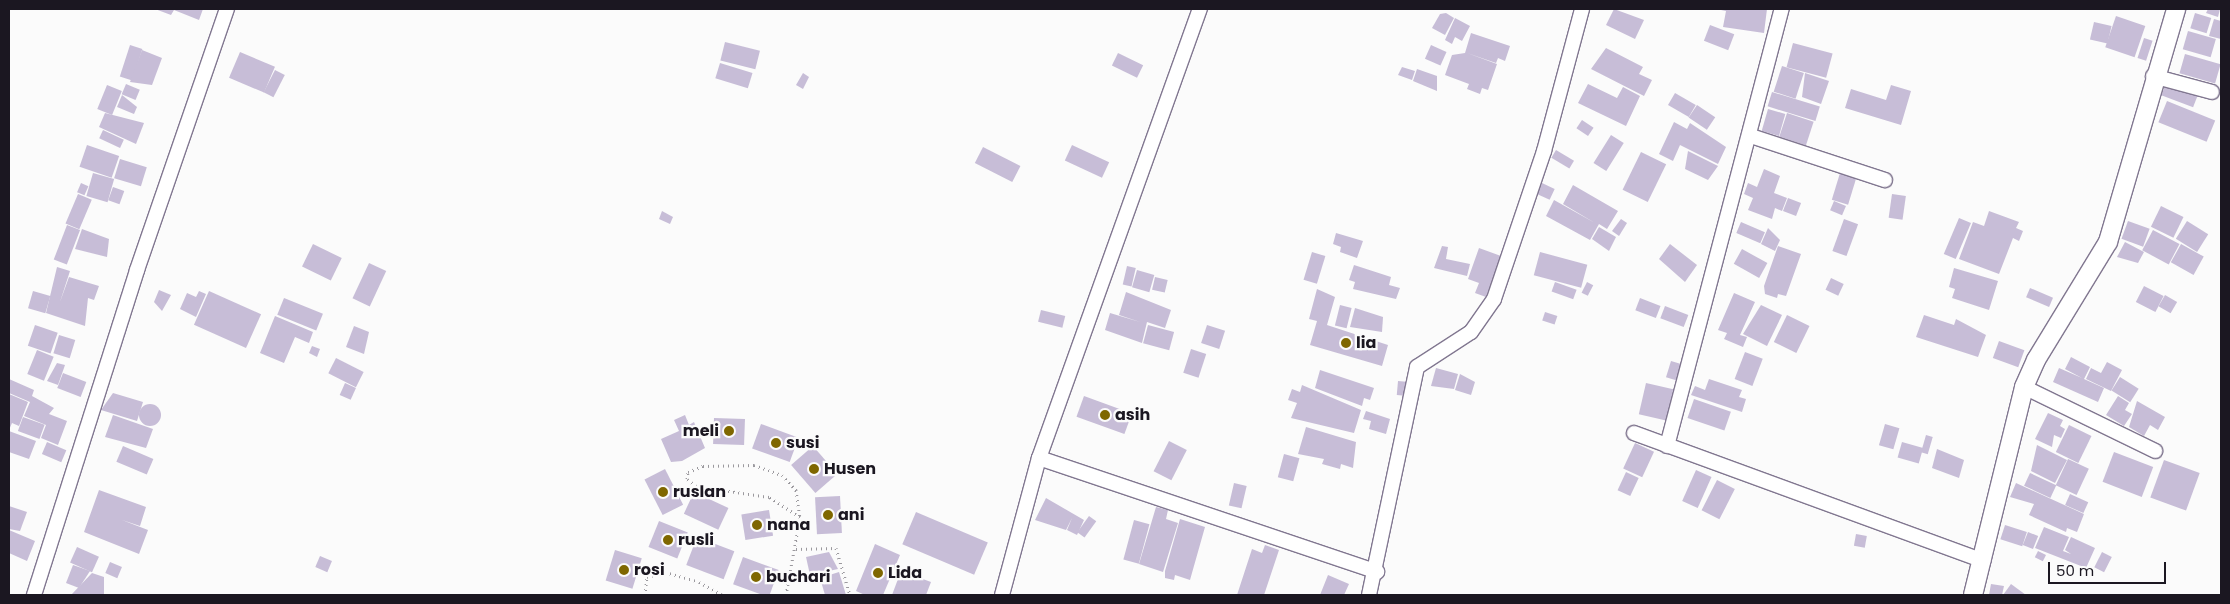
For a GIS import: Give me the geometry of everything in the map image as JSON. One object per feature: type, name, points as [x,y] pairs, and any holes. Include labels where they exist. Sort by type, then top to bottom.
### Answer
[{"type":"street","points":[[34,595],[137,270],[227,9]]},
{"type":"street","points":[[1002,595],[1038,458],[1200,9]]},
{"type":"street","points":[[1369,595],[1377,572],[1417,367],[1471,332],[1494,299],[1544,151],[1582,9]]},
{"type":"street","points":[[1667,446],[1751,136],[1782,9]]},
{"type":"street","points":[[1973,595],[1983,561],[2024,387],[2036,360],[2108,242],[2153,76],[2176,9]]},
{"type":"street","points":[[2153,76],[2212,92]]},
{"type":"street","points":[[1751,136],[1886,180]]},
{"type":"street","points":[[2024,387],[2155,451]]},
{"type":"street","points":[[1634,433],[1983,561]]},
{"type":"street","points":[[1038,458],[1377,572]]},
{"type":"path","points":[[786,595],[796,550],[800,517],[796,490],[768,467],[703,466],[686,475],[696,486],[769,497],[800,517]]},
{"type":"path","points":[[796,550],[836,548],[850,595]]},
{"type":"path","points":[[645,595],[647,577],[665,572],[698,582],[722,595]]},
{"type":"building","points":[[155,9],[203,9],[199,20],[174,10],[171,15]]},
{"type":"building","points":[[1614,9],[1644,20],[1635,39],[1606,25]]},
{"type":"building","points":[[1716,9],[1767,9],[1764,33],[1723,27],[1726,11]]},
{"type":"building","points":[[2208,9],[2220,9],[2218,17],[2206,13]]},
{"type":"building","points":[[1446,13],[1454,18],[1445,35],[1432,28],[1440,14]]},
{"type":"building","points":[[2195,13],[2211,18],[2207,33],[2190,28]]},
{"type":"building","points":[[2116,16],[2145,26],[2135,57],[2105,47]]},
{"type":"building","points":[[1455,18],[1470,26],[1462,41],[1455,37],[1452,44],[1445,40]]},
{"type":"building","points":[[2214,19],[2221,21],[2221,39],[2209,36]]},
{"type":"building","points":[[2094,22],[2112,26],[2107,44],[2090,40]]},
{"type":"building","points":[[1710,25],[1734,34],[1728,50],[1704,41]]},
{"type":"building","points":[[2188,31],[2216,39],[2211,57],[2183,49]]},
{"type":"building","points":[[1471,33],[1510,46],[1505,61],[1498,58],[1496,63],[1467,53],[1497,64],[1488,90],[1482,88],[1480,94],[1467,89],[1469,84],[1445,75],[1452,55],[1465,53]]},
{"type":"building","points":[[2144,38],[2153,41],[2146,61],[2138,58]]},
{"type":"building","points":[[725,42],[760,51],[755,69],[720,60]]},
{"type":"building","points":[[1793,43],[1833,54],[1826,78],[1787,67]]},
{"type":"building","points":[[130,45],[142,49],[132,80],[120,76]]},
{"type":"building","points":[[1431,45],[1447,52],[1440,66],[1425,59]]},
{"type":"building","points":[[1606,48],[1643,67],[1639,74],[1652,80],[1644,96],[1591,69]]},
{"type":"building","points":[[142,50],[162,58],[152,85],[130,82]]},
{"type":"building","points":[[240,52],[275,67],[264,93],[229,78]]},
{"type":"building","points":[[1118,53],[1143,65],[1137,78],[1112,66]]},
{"type":"building","points":[[2185,54],[2221,64],[2215,83],[2179,73]]},
{"type":"building","points":[[720,63],[753,73],[748,88],[715,78]]},
{"type":"building","points":[[1782,66],[1804,73],[1796,99],[1774,92]]},
{"type":"building","points":[[1402,67],[1415,71],[1412,80],[1398,75]]},
{"type":"building","points":[[1417,69],[1437,76],[1437,91],[1413,81]]},
{"type":"building","points":[[275,70],[285,75],[273,97],[264,92]]},
{"type":"building","points":[[803,73],[809,77],[803,89],[796,85]]},
{"type":"building","points":[[1805,73],[1829,81],[1821,104],[1802,97]]},
{"type":"building","points":[[2166,83],[2198,95],[2193,107],[2161,95]]},
{"type":"building","points":[[126,84],[140,90],[136,100],[122,94]]},
{"type":"building","points":[[1588,84],[1617,98],[1623,87],[1640,96],[1626,126],[1578,103]]},
{"type":"building","points":[[107,85],[122,91],[112,115],[97,109]]},
{"type":"building","points":[[1891,85],[1911,91],[1901,125],[1845,108],[1851,89],[1886,100]]},
{"type":"building","points":[[1772,92],[1820,107],[1815,121],[1768,106]]},
{"type":"building","points":[[1675,93],[1696,105],[1689,117],[1668,105]]},
{"type":"building","points":[[122,95],[137,107],[134,114],[117,107]]},
{"type":"building","points":[[2167,101],[2215,120],[2207,142],[2158,122]]},
{"type":"building","points":[[1697,105],[1715,117],[1707,130],[1689,117]]},
{"type":"building","points":[[1768,109],[1785,114],[1779,136],[1762,131]]},
{"type":"building","points":[[105,113],[144,123],[136,144],[99,127]]},
{"type":"building","points":[[1787,113],[1814,122],[1806,145],[1779,137]]},
{"type":"building","points":[[1582,120],[1594,128],[1588,136],[1576,128]]},
{"type":"building","points":[[1674,122],[1687,129],[1690,123],[1726,147],[1718,164],[1680,145],[1673,161],[1659,154]]},
{"type":"building","points":[[103,130],[124,140],[120,148],[99,138]]},
{"type":"building","points":[[1611,135],[1624,143],[1606,171],[1594,163]]},
{"type":"building","points":[[87,145],[119,156],[112,178],[80,167]]},
{"type":"building","points":[[1072,145],[1109,162],[1102,178],[1065,160]]},
{"type":"building","points":[[983,147],[1020,166],[1012,182],[975,163]]},
{"type":"building","points":[[1556,150],[1574,161],[1569,169],[1551,158]]},
{"type":"building","points":[[1688,151],[1718,166],[1708,180],[1685,169]]},
{"type":"building","points":[[1641,152],[1666,164],[1648,202],[1623,190]]},
{"type":"building","points":[[120,159],[147,167],[141,186],[114,178]]},
{"type":"building","points":[[1764,169],[1780,176],[1774,193],[1787,198],[1782,211],[1775,208],[1772,219],[1748,210],[1753,198],[1744,194],[1748,183],[1757,187]]},
{"type":"building","points":[[93,173],[114,179],[108,202],[86,196]]},
{"type":"building","points":[[1840,173],[1856,178],[1848,205],[1832,200]]},
{"type":"building","points":[[81,183],[88,186],[84,195],[77,192]]},
{"type":"building","points":[[1542,183],[1555,189],[1550,200],[1537,194]]},
{"type":"building","points":[[1573,185],[1618,211],[1607,229],[1599,224],[1590,240],[1546,216],[1554,200],[1595,223],[1563,204]]},
{"type":"building","points":[[113,187],[124,191],[119,204],[108,200]]},
{"type":"building","points":[[78,194],[92,200],[79,229],[65,223]]},
{"type":"building","points":[[1892,194],[1906,196],[1903,220],[1889,218]]},
{"type":"building","points":[[1788,198],[1801,203],[1796,216],[1783,211]]},
{"type":"building","points":[[1834,201],[1846,206],[1842,215],[1830,210]]},
{"type":"building","points":[[2161,206],[2183,217],[2173,238],[2151,227]]},
{"type":"building","points":[[662,211],[673,217],[670,224],[659,219]]},
{"type":"building","points":[[1989,211],[2019,222],[2016,228],[2023,231],[2019,241],[2013,238],[1999,274],[1959,259],[1973,222],[1984,226]]},
{"type":"building","points":[[1959,218],[1971,223],[1956,259],[1944,254]]},
{"type":"building","points":[[1621,219],[1627,223],[1619,236],[1612,231]]},
{"type":"building","points":[[1844,219],[1858,224],[1846,256],[1832,251]]},
{"type":"building","points":[[2128,221],[2150,229],[2143,247],[2122,239]]},
{"type":"building","points":[[2187,221],[2208,234],[2197,252],[2176,239]]},
{"type":"building","points":[[1741,222],[1765,232],[1760,243],[1736,233]]},
{"type":"building","points":[[67,225],[80,230],[67,265],[54,260]]},
{"type":"building","points":[[1599,227],[1616,237],[1609,251],[1592,239]]},
{"type":"building","points":[[1768,228],[1780,240],[1775,251],[1761,244]]},
{"type":"building","points":[[82,229],[109,239],[107,257],[75,249]]},
{"type":"building","points":[[2153,230],[2179,244],[2169,264],[2142,250]]},
{"type":"building","points":[[1336,233],[1363,241],[1357,258],[1340,252],[1341,247],[1333,244]]},
{"type":"building","points":[[2125,242],[2144,252],[2138,263],[2117,257]]},
{"type":"building","points":[[313,244],[342,258],[331,280],[302,266]]},
{"type":"building","points":[[1670,244],[1697,265],[1685,282],[1659,259]]},
{"type":"building","points":[[2181,244],[2204,257],[2194,275],[2171,262]]},
{"type":"building","points":[[1442,246],[1448,247],[1446,259],[1470,264],[1467,276],[1434,268]]},
{"type":"building","points":[[1778,246],[1801,254],[1786,296],[1778,294],[1777,298],[1765,294],[1764,286]]},
{"type":"building","points":[[1479,248],[1501,256],[1486,297],[1475,293],[1479,283],[1468,279]]},
{"type":"building","points":[[1742,249],[1767,263],[1759,278],[1734,264]]},
{"type":"building","points":[[1312,252],[1325,256],[1317,284],[1304,280]]},
{"type":"building","points":[[1540,252],[1587,265],[1581,288],[1534,275]]},
{"type":"building","points":[[369,263],[386,271],[370,306],[353,298]]},
{"type":"building","points":[[1354,265],[1391,277],[1389,285],[1400,288],[1396,299],[1353,289],[1355,282],[1349,280]]},
{"type":"building","points":[[1127,266],[1136,268],[1131,287],[1123,285]]},
{"type":"building","points":[[57,267],[70,271],[60,302],[69,277],[99,286],[94,300],[88,298],[85,326],[46,313]]},
{"type":"building","points":[[1954,268],[1998,281],[1989,310],[1952,298],[1955,289],[1949,287]]},
{"type":"building","points":[[1137,270],[1154,275],[1149,292],[1132,287]]},
{"type":"building","points":[[1155,277],[1168,280],[1165,293],[1152,290]]},
{"type":"building","points":[[1831,278],[1844,284],[1838,296],[1826,290]]},
{"type":"building","points":[[1555,282],[1577,290],[1573,299],[1552,291]]},
{"type":"building","points":[[1587,282],[1593,285],[1588,296],[1582,293]]},
{"type":"building","points":[[2144,286],[2164,296],[2155,312],[2136,302]]},
{"type":"building","points":[[2030,288],[2053,298],[2049,307],[2026,297]]},
{"type":"building","name":"lia","points":[[1317,289],[1335,297],[1327,325],[1388,345],[1382,366],[1310,345],[1317,321],[1309,319]]},
{"type":"building","points":[[159,290],[171,295],[162,311],[154,302]]},
{"type":"building","points":[[33,291],[50,296],[45,313],[28,308]]},
{"type":"building","points":[[199,291],[206,294],[196,317],[180,309],[187,293],[196,297]]},
{"type":"building","points":[[209,291],[261,314],[246,348],[194,325]]},
{"type":"building","points":[[1126,292],[1171,310],[1165,328],[1147,322],[1142,343],[1105,330],[1110,313],[1140,322],[1119,315]]},
{"type":"building","points":[[1734,293],[1755,302],[1740,335],[1747,337],[1743,347],[1724,339],[1727,333],[1718,330]]},
{"type":"building","points":[[2165,295],[2177,302],[2171,313],[2158,306]]},
{"type":"building","points":[[284,298],[323,314],[316,330],[277,315]]},
{"type":"building","points":[[1640,298],[1661,306],[1656,318],[1635,310]]},
{"type":"building","points":[[1340,305],[1352,308],[1347,328],[1335,325]]},
{"type":"building","points":[[1761,305],[1782,315],[1767,346],[1743,334]]},
{"type":"building","points":[[1665,306],[1688,315],[1684,327],[1660,318]]},
{"type":"building","points":[[1355,308],[1383,317],[1382,332],[1350,327]]},
{"type":"building","points":[[1041,310],[1065,316],[1062,328],[1038,322]]},
{"type":"building","points":[[1545,312],[1557,316],[1555,325],[1542,321]]},
{"type":"building","points":[[1787,315],[1809,326],[1796,353],[1774,342]]},
{"type":"building","points":[[1924,315],[1954,325],[1956,319],[1986,335],[1978,357],[1916,337]]},
{"type":"building","points":[[275,316],[313,332],[309,343],[295,337],[284,363],[260,353]]},
{"type":"building","points":[[35,325],[58,333],[51,354],[28,346]]},
{"type":"building","points":[[1148,325],[1174,332],[1169,350],[1143,343]]},
{"type":"building","points":[[1207,325],[1225,331],[1219,349],[1201,343]]},
{"type":"building","points":[[354,326],[369,332],[364,354],[346,347]]},
{"type":"building","points":[[59,335],[75,340],[70,358],[53,353]]},
{"type":"building","points":[[1999,341],[2024,350],[2018,367],[1993,358]]},
{"type":"building","points":[[312,346],[320,349],[317,357],[309,353]]},
{"type":"building","points":[[1191,349],[1206,354],[1198,378],[1183,373]]},
{"type":"building","points":[[37,350],[54,357],[44,381],[27,374]]},
{"type":"building","points":[[1745,352],[1763,359],[1752,386],[1735,379]]},
{"type":"building","points":[[2071,357],[2090,367],[2084,379],[2104,388],[2098,402],[2053,382],[2059,368],[2082,378],[2065,369]]},
{"type":"building","points":[[336,358],[364,372],[356,387],[328,373]]},
{"type":"building","points":[[1671,361],[1684,365],[1679,381],[1666,377]]},
{"type":"building","points":[[2107,362],[2122,370],[2111,391],[2086,379],[2091,368],[2101,373]]},
{"type":"building","points":[[57,363],[65,365],[58,385],[47,381]]},
{"type":"building","points":[[1436,368],[1458,374],[1454,389],[1431,386]]},
{"type":"building","points":[[1320,370],[1374,388],[1370,400],[1364,398],[1362,406],[1315,388]]},
{"type":"building","points":[[63,373],[86,382],[81,397],[57,388]]},
{"type":"building","points":[[1460,374],[1475,382],[1471,395],[1455,390]]},
{"type":"building","points":[[2120,377],[2139,389],[2130,402],[2112,391]]},
{"type":"building","points":[[9,379],[34,390],[32,396],[54,408],[49,414],[67,421],[58,445],[41,438],[46,425],[24,416],[30,402],[9,393]]},
{"type":"building","points":[[1709,379],[1742,390],[1739,397],[1746,399],[1742,412],[1691,395],[1695,386],[1705,390]]},
{"type":"building","points":[[1398,381],[1409,382],[1408,396],[1397,395]]},
{"type":"building","points":[[345,383],[356,388],[351,400],[340,395]]},
{"type":"building","points":[[1646,383],[1673,389],[1666,420],[1639,414]]},
{"type":"building","points":[[1302,385],[1361,410],[1354,433],[1291,418],[1297,403],[1288,400],[1292,389],[1300,392]]},
{"type":"building","points":[[113,393],[143,402],[137,421],[101,410]]},
{"type":"building","points":[[9,394],[28,402],[19,426],[12,423],[9,430]]},
{"type":"building","name":"asih","points":[[1084,396],[1132,413],[1124,434],[1076,417]]},
{"type":"building","points":[[2118,396],[2129,403],[2125,410],[2132,414],[2124,426],[2106,415]]},
{"type":"building","points":[[1694,399],[1731,412],[1724,431],[1687,418]]},
{"type":"building","points":[[2137,401],[2165,417],[2158,430],[2150,425],[2144,436],[2129,427]]},
{"type":"building","points":[[150,404],[158,407],[161,415],[158,423],[150,426],[142,423],[139,415],[142,407]]},
{"type":"building","points":[[1366,411],[1390,419],[1386,434],[1369,429],[1371,421],[1363,419]]},
{"type":"building","points":[[2048,413],[2063,420],[2060,426],[2065,429],[2061,438],[2054,435],[2052,447],[2035,439]]},
{"type":"building","points":[[113,415],[153,429],[146,448],[105,437]]},
{"type":"building","points":[[685,415],[689,425],[694,422],[705,448],[682,461],[671,462],[661,439],[679,431],[674,420]]},
{"type":"building","points":[[23,417],[45,425],[39,439],[18,431]]},
{"type":"building","name":"meli","points":[[714,418],[745,419],[744,445],[713,444]]},
{"type":"building","name":"susi","points":[[761,424],[799,438],[790,462],[752,448]]},
{"type":"building","points":[[1885,424],[1899,428],[1893,449],[1879,445]]},
{"type":"building","points":[[2069,425],[2091,436],[2078,463],[2056,452]]},
{"type":"building","points":[[1306,427],[1356,442],[1353,468],[1341,464],[1340,469],[1322,464],[1324,459],[1298,454]]},
{"type":"building","points":[[9,431],[36,441],[29,459],[9,452]]},
{"type":"building","points":[[1926,435],[1933,437],[1928,454],[1921,452]]},
{"type":"building","points":[[1169,441],[1187,450],[1171,480],[1154,471]]},
{"type":"building","points":[[47,442],[66,450],[61,462],[42,454]]},
{"type":"building","points":[[1902,442],[1923,448],[1919,463],[1898,457]]},
{"type":"building","points":[[1635,443],[1654,452],[1642,477],[1623,468]]},
{"type":"building","points":[[2037,445],[2067,460],[2055,483],[2031,471]]},
{"type":"building","points":[[123,446],[153,459],[147,475],[116,462]]},
{"type":"building","name":"Husen","points":[[813,446],[837,474],[815,493],[791,465]]},
{"type":"building","points":[[1937,449],[1964,460],[1959,478],[1932,468]]},
{"type":"building","points":[[2114,452],[2153,467],[2142,497],[2103,482]]},
{"type":"building","points":[[1284,454],[1299,458],[1293,481],[1278,477]]},
{"type":"building","points":[[2068,459],[2089,469],[2077,495],[2056,485]]},
{"type":"building","points":[[2164,460],[2200,473],[2186,511],[2150,498]]},
{"type":"building","name":"ruslan","points":[[665,469],[683,505],[663,515],[645,479]]},
{"type":"building","points":[[1696,470],[1712,477],[1698,508],[1682,501]]},
{"type":"building","points":[[1626,472],[1639,478],[1630,496],[1618,490]]},
{"type":"building","points":[[2030,473],[2056,485],[2050,498],[2024,486]]},
{"type":"building","points":[[1717,480],[1735,489],[1719,519],[1702,510]]},
{"type":"building","points":[[1234,483],[1247,486],[1241,508],[1229,505]]},
{"type":"building","points":[[2016,483],[2084,514],[2077,532],[2067,528],[2066,532],[2029,515],[2034,504],[2010,497]]},
{"type":"building","points":[[99,490],[146,507],[140,526],[122,520],[148,530],[139,554],[84,532]]},
{"type":"building","points":[[694,492],[728,508],[718,530],[684,514]]},
{"type":"building","points":[[2070,494],[2088,502],[2083,513],[2065,505]]},
{"type":"building","name":"ani","points":[[840,496],[842,533],[817,534],[815,497]]},
{"type":"building","points":[[1046,498],[1084,520],[1077,535],[1067,530],[1072,518],[1066,530],[1035,520]]},
{"type":"building","points":[[9,506],[27,512],[20,531],[9,529]]},
{"type":"building","points":[[1156,507],[1168,510],[1166,519],[1178,523],[1163,572],[1139,564]]},
{"type":"building","name":"nana","points":[[769,510],[773,536],[745,540],[741,514]]},
{"type":"building","points":[[916,512],[988,542],[974,575],[902,544]]},
{"type":"building","points":[[1089,516],[1096,521],[1085,537],[1077,532]]},
{"type":"building","points":[[1180,519],[1205,527],[1190,580],[1175,575],[1174,580],[1165,578],[1165,571]]},
{"type":"building","points":[[1134,520],[1149,524],[1139,564],[1123,560]]},
{"type":"building","name":"rusli","points":[[659,521],[688,533],[677,559],[649,547]]},
{"type":"building","points":[[2005,525],[2027,532],[2022,546],[2000,539]]},
{"type":"building","points":[[2044,527],[2069,537],[2063,551],[2071,554],[2065,550],[2071,537],[2095,548],[2086,568],[2035,548]]},
{"type":"building","points":[[9,530],[35,541],[27,561],[9,553]]},
{"type":"building","points":[[2028,532],[2038,536],[2033,549],[2023,545]]},
{"type":"building","points":[[1856,534],[1867,536],[1865,548],[1854,546]]},
{"type":"building","points":[[697,537],[734,551],[724,579],[686,565]]},
{"type":"building","name":"Lida","points":[[875,544],[900,555],[883,595],[865,595],[856,591]]},
{"type":"building","points":[[1265,545],[1279,550],[1264,595],[1237,595],[1252,549],[1262,553]]},
{"type":"building","points":[[77,547],[99,557],[92,572],[70,563]]},
{"type":"building","name":"rosi","points":[[615,550],[642,558],[632,589],[606,581]]},
{"type":"building","points":[[2038,551],[2046,555],[2043,561],[2035,557]]},
{"type":"building","points":[[829,552],[838,569],[810,575],[806,557]]},
{"type":"building","points":[[2102,552],[2112,557],[2104,572],[2094,567]]},
{"type":"building","points":[[320,556],[332,561],[327,572],[315,567]]},
{"type":"building","name":"buchari","points":[[743,557],[779,570],[770,595],[763,595],[733,584]]},
{"type":"building","points":[[110,562],[122,567],[117,578],[105,573]]},
{"type":"building","points":[[73,565],[90,571],[79,588],[66,583]]},
{"type":"building","points":[[901,571],[931,582],[926,595],[892,595]]},
{"type":"building","points":[[839,572],[846,595],[825,595],[820,578]]},
{"type":"building","points":[[92,573],[104,577],[104,595],[71,595]]},
{"type":"building","points":[[1328,575],[1349,584],[1344,595],[1320,595]]},
{"type":"building","points":[[1991,584],[2004,586],[2002,595],[1989,595]]},
{"type":"building","points":[[2011,584],[2026,595],[2003,595]]},
{"type":"place","name":"lia","points":[[1346,343]]},
{"type":"place","name":"asih","points":[[1105,415]]},
{"type":"place","name":"meli","points":[[729,431]]},
{"type":"place","name":"susi","points":[[776,443]]},
{"type":"place","name":"Husen","points":[[814,469]]},
{"type":"place","name":"ruslan","points":[[663,492]]},
{"type":"place","name":"ani","points":[[828,515]]},
{"type":"place","name":"nana","points":[[757,525]]},
{"type":"place","name":"rusli","points":[[668,540]]},
{"type":"place","name":"rosi","points":[[624,570]]},
{"type":"place","name":"Lida","points":[[878,573]]},
{"type":"place","name":"buchari","points":[[756,577]]}]
